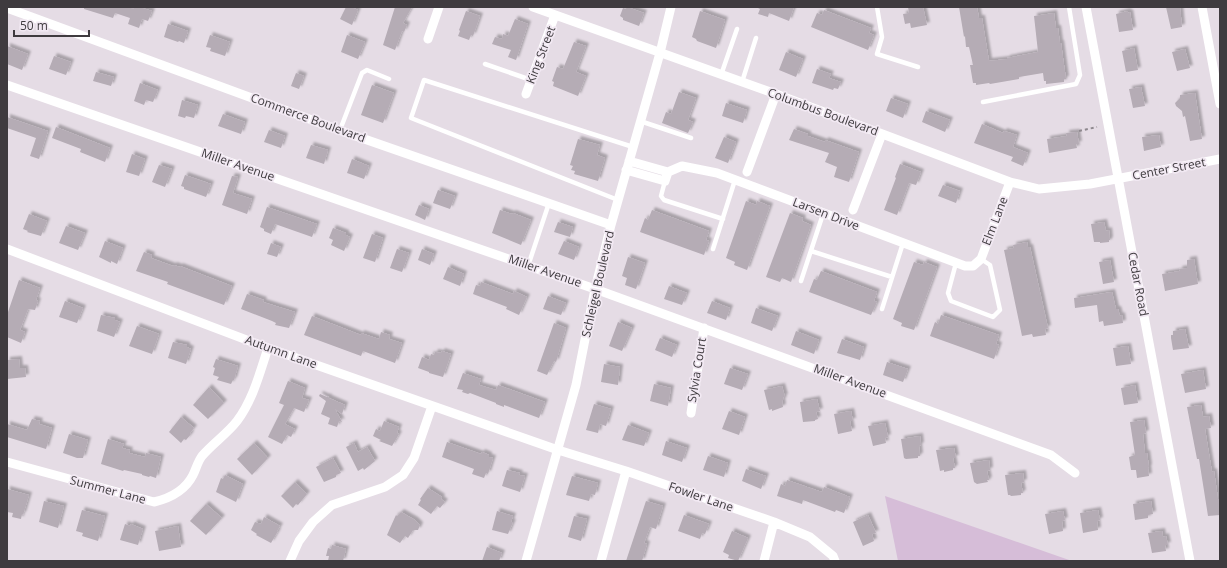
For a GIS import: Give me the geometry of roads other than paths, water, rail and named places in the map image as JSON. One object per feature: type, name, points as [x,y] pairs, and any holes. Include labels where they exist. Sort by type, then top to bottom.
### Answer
[{"type":"street","points":[[428,39],[439,7]]},
{"type":"street","name":"Columbus Boulevard","points":[[533,7],[776,94],[1010,182],[1039,189],[1090,184],[1118,178]]},
{"type":"street","points":[[663,7],[667,21]]},
{"type":"street","name":"Schleigel Boulevard","points":[[526,561],[576,385],[595,289],[611,225],[660,52],[671,7]]},
{"type":"street","name":"Cedar Road","points":[[1086,7],[1190,561]]},
{"type":"street","points":[[1202,7],[1220,104]]},
{"type":"street","name":"Commerce Boulevard","points":[[7,8],[340,130],[611,225]]},
{"type":"street","name":"King Street","points":[[526,94],[555,15]]},
{"type":"street","name":"Miller Avenue","points":[[7,85],[704,328],[1051,455],[1075,473]]},
{"type":"street","points":[[747,172],[776,94]]},
{"type":"street","points":[[853,210],[882,134]]},
{"type":"street","name":"Center Street","points":[[1118,178],[1220,159]]},
{"type":"street","points":[[627,166],[665,181],[668,172]]},
{"type":"street","name":"Larsen Drive","points":[[627,166],[668,172],[682,166],[717,173],[965,266],[973,266],[981,259]]},
{"type":"street","name":"Elm Lane","points":[[981,259],[1010,182]]},
{"type":"street","name":"Autumn Lane","points":[[7,249],[268,348],[558,450]]},
{"type":"street","name":"Sylvia Court","points":[[691,413],[704,328]]},
{"type":"street","name":"Summer Lane","points":[[7,462],[154,502],[163,500],[181,492],[190,480],[202,457],[237,421],[246,407],[255,386],[268,348]]},
{"type":"street","points":[[290,561],[299,540],[314,522],[332,505],[385,487],[403,475],[414,458],[432,406]]},
{"type":"street","name":"Fowler Lane","points":[[558,450],[626,471],[774,522],[810,537],[833,556],[835,561]]},
{"type":"street","points":[[601,561],[626,471]]},
{"type":"street","points":[[764,561],[774,522]]},
{"type":"lane","points":[[877,7],[882,37],[877,54],[918,67]]},
{"type":"lane","points":[[983,102],[1076,84],[1080,75],[1069,7]]},
{"type":"lane","points":[[721,75],[737,29]]},
{"type":"lane","points":[[742,82],[756,38]]},
{"type":"lane","points":[[485,64],[531,80]]},
{"type":"lane","points":[[340,130],[362,73],[367,70],[389,79]]},
{"type":"lane","points":[[618,200],[411,118],[424,80],[633,146]]},
{"type":"lane","points":[[640,121],[691,138]]},
{"type":"lane","points":[[713,249],[735,180]]},
{"type":"lane","points":[[665,181],[661,196],[664,200],[723,219]]},
{"type":"lane","points":[[528,266],[549,203]]},
{"type":"lane","points":[[801,281],[823,214]]},
{"type":"lane","points":[[882,309],[903,243]]},
{"type":"lane","points":[[811,251],[892,278]]},
{"type":"lane","points":[[956,263],[948,293],[951,302],[993,317],[1000,310],[990,266],[981,259]]}]
